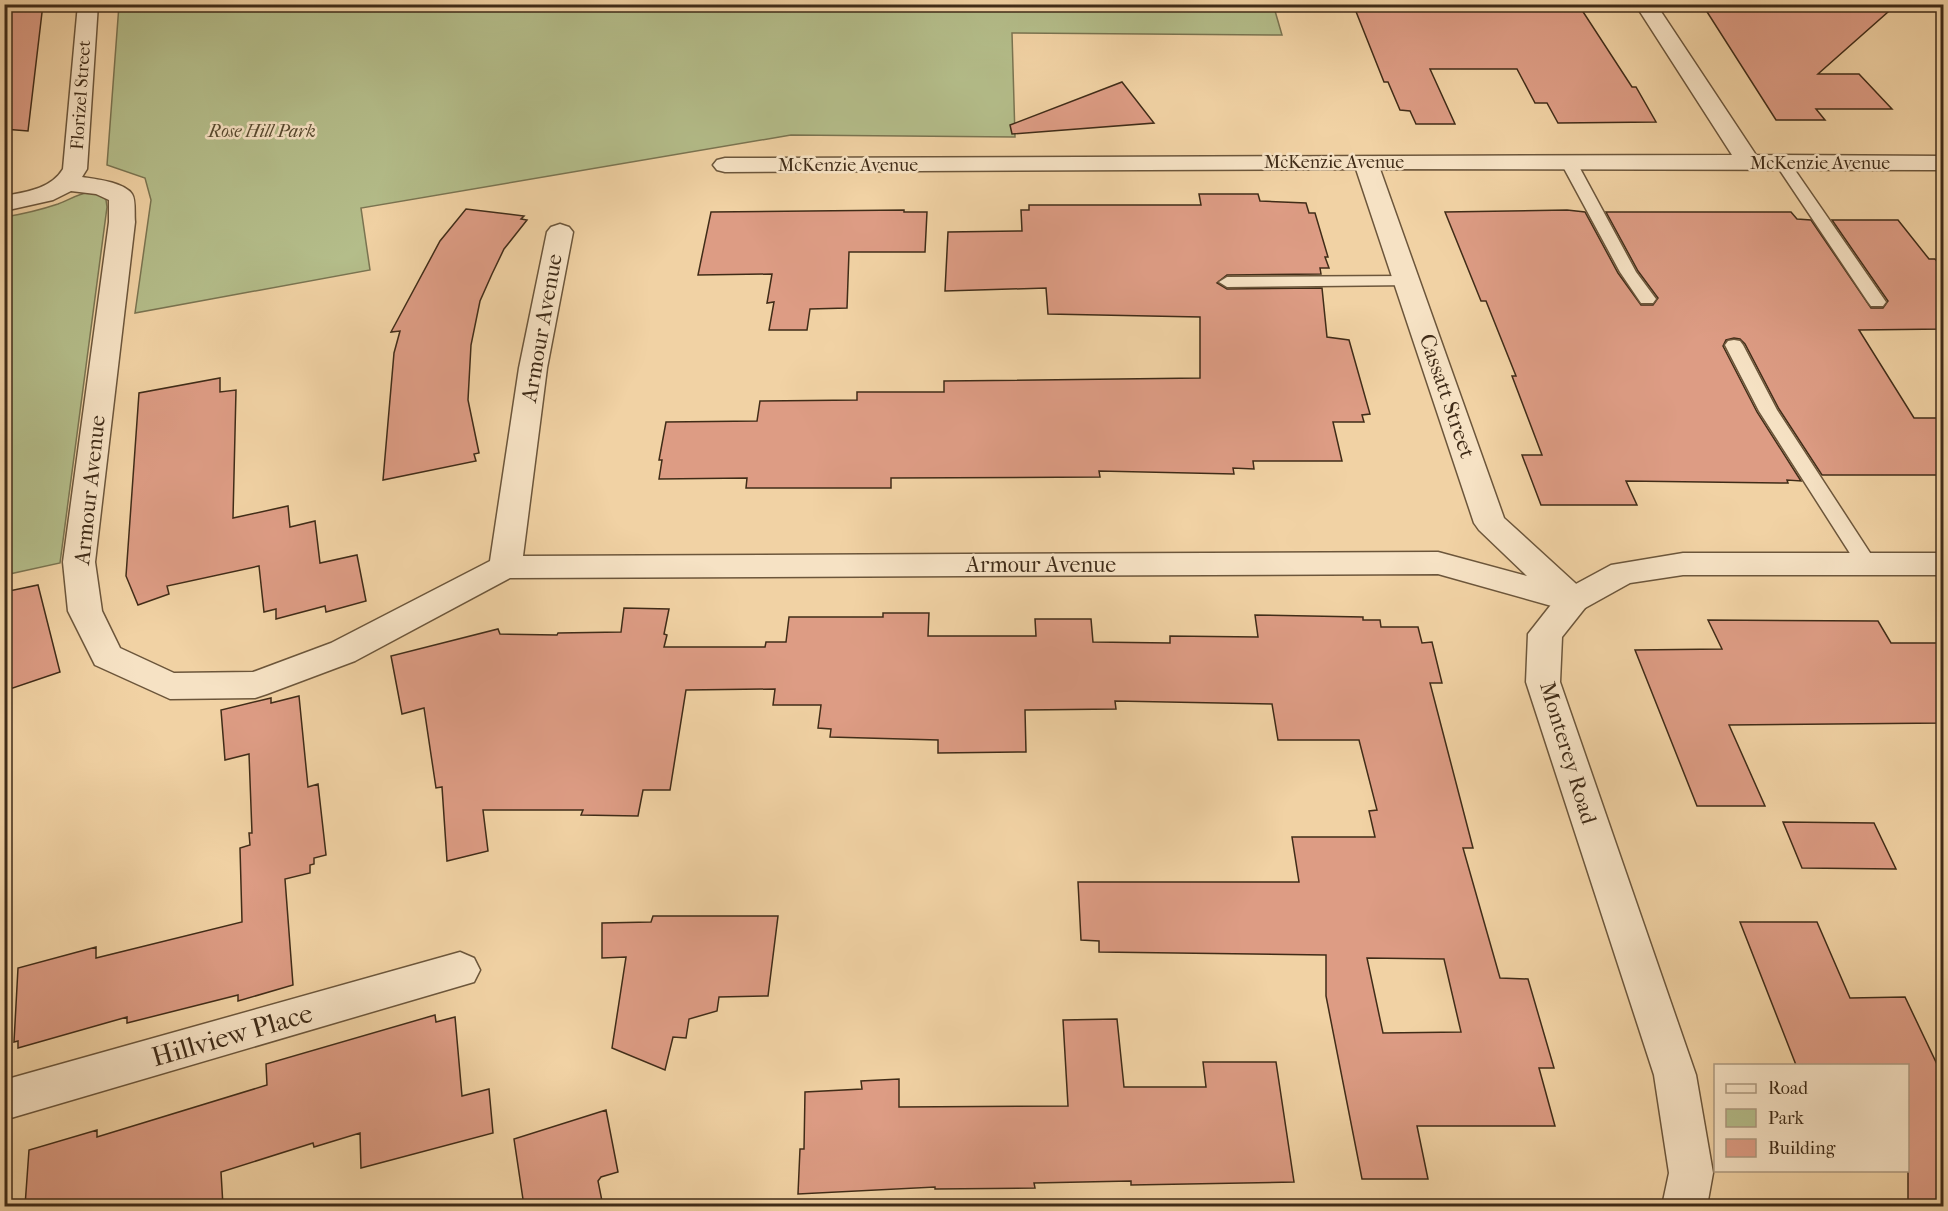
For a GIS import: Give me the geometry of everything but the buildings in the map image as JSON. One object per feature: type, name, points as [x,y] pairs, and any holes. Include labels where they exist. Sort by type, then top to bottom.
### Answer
[{"type":"street","name":"Florizel Street","points":[[67,183],[75,169],[88,4]]},
{"type":"street","points":[[1645,4],[1749,163]]},
{"type":"street","name":"McKenzie Avenue","points":[[725,165],[1568,161],[1944,163]]},
{"type":"street","name":"Cassatt Street","points":[[1366,162],[1490,523],[1573,600]]},
{"type":"street","points":[[4,204],[44,195],[67,183]]},
{"type":"street","name":"Armour Avenue","points":[[67,183],[101,187],[121,196],[122,222],[79,562],[85,611],[107,656],[170,686],[255,685],[342,652],[505,567],[1438,563],[1573,600]]},
{"type":"street","name":"Armour Avenue","points":[[505,567],[533,368],[560,232]]},
{"type":"street","name":"Monterey Road","points":[[1685,1206],[1691,1173],[1675,1076],[1543,682],[1545,634],[1573,600],[1622,573],[1683,564],[1944,564]]},
{"type":"street","name":"Hillview Place","points":[[4,1100],[460,970]]},
{"type":"lane","points":[[1568,161],[1628,272],[1647,299]]},
{"type":"lane","points":[[1783,163],[1877,302]]},
{"type":"lane","points":[[1227,282],[1407,281]]},
{"type":"lane","points":[[1734,345],[1768,411],[1867,564]]},
{"type":"green space","name":"Rose Hill Park","points":[[1273,4],[1282,35],[1012,33],[1015,137],[791,135],[361,208],[370,270],[135,313],[151,200],[145,178],[107,165],[119,5]]},
{"type":"green space","points":[[90,192],[102,194],[107,207],[60,563],[5,575],[5,217],[45,208]]}]
